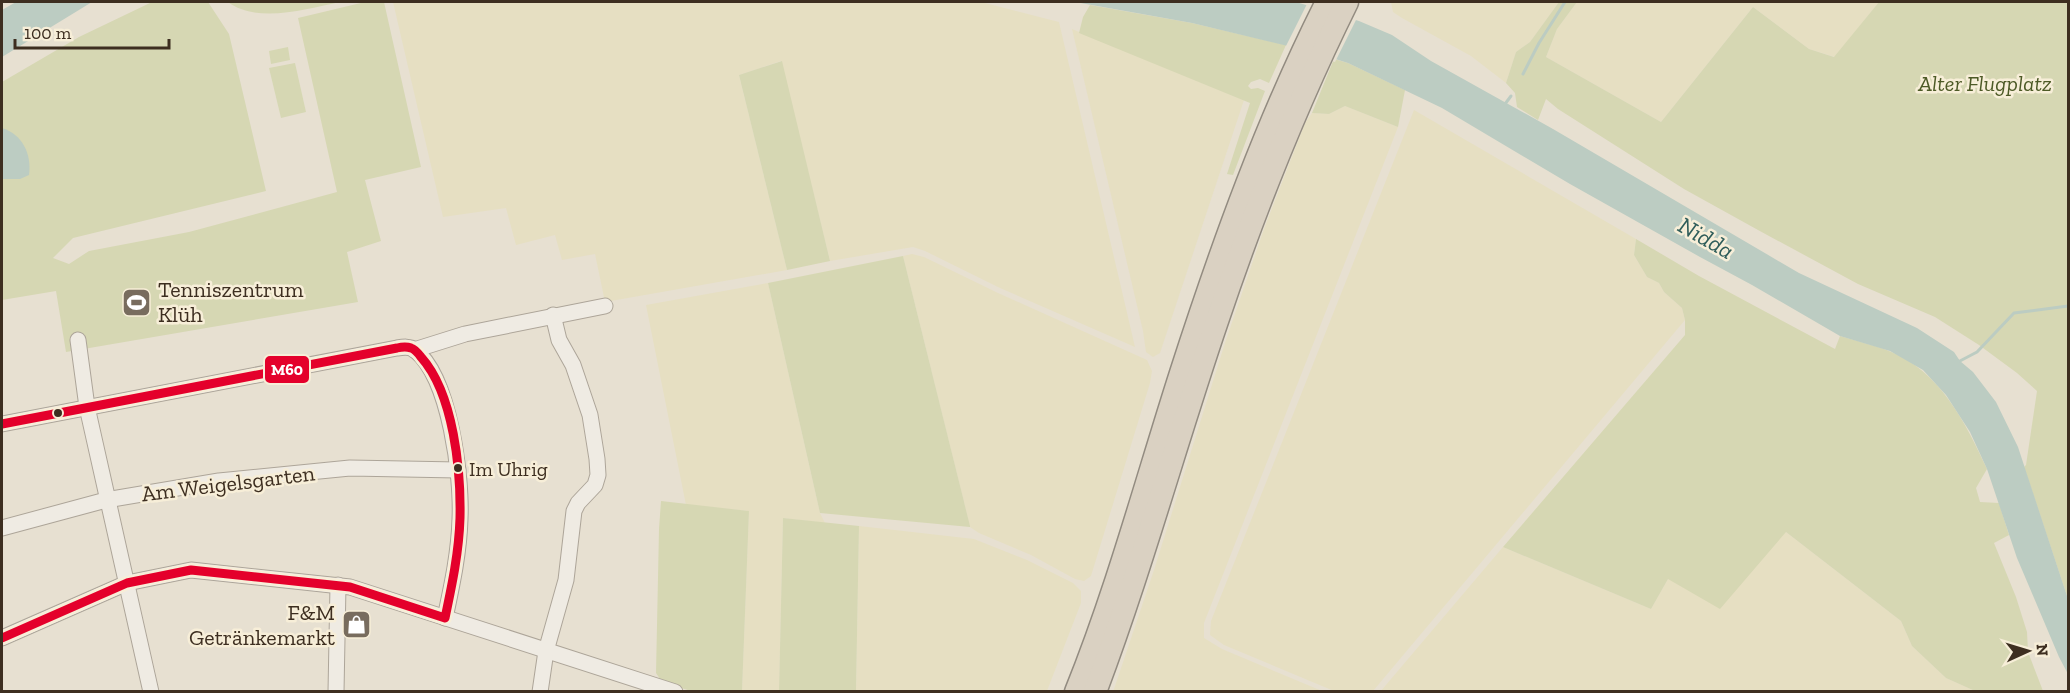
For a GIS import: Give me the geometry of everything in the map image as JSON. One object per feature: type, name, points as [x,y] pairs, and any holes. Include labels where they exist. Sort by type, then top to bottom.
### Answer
[{"type":"highway","points":[[1095,692],[1135,578],[1237,263],[1286,132],[1327,2]]},
{"type":"highway","points":[[1076,692],[1117,578],[1221,253],[1261,149],[1309,58],[1347,2]]},
{"type":"street","points":[[414,350],[465,334],[605,306]]},
{"type":"street","points":[[540,692],[546,651],[566,580],[574,510],[595,485],[598,476],[590,415],[573,365],[559,340],[553,315]]},
{"type":"street","points":[[78,340],[87,407],[106,500],[151,692]]},
{"type":"street","points":[[2,424],[408,347],[423,360],[439,389],[451,427],[458,470],[459,537],[445,618]]},
{"type":"street","name":"Am Weigelsgarten","points":[[2,528],[106,500],[219,481],[350,468],[458,470]]},
{"type":"street","points":[[2,638],[127,583],[191,570],[338,585],[361,590],[675,692]]},
{"type":"street","points":[[336,692],[338,585]]},
{"type":"shaded area","points":[[393,2],[981,2],[1059,22],[1135,347],[913,247],[830,261],[781,61],[739,75],[787,270],[605,302],[595,254],[562,260],[555,235],[516,245],[506,208],[443,217]]},
{"type":"shaded area","points":[[1391,2],[1559,2],[1530,42],[1516,52],[1506,83],[1471,56],[1393,12]]},
{"type":"shaded area","points":[[1577,2],[1879,2],[1835,57],[1809,49],[1753,7],[1661,122],[1546,57],[1557,29]]},
{"type":"shaded area","points":[[1072,29],[1244,100],[1160,353],[1153,357],[1146,352]]},
{"type":"shaded area","points":[[1345,106],[1398,127],[1204,623],[1204,638],[1222,649],[1322,691],[1113,692],[1225,343],[1264,229],[1305,123],[1312,113],[1329,114]]},
{"type":"shaded area","points":[[1414,110],[1636,239],[1634,255],[1647,277],[1659,283],[1664,292],[1682,308],[1685,320],[1373,691],[1334,691],[1224,645],[1210,635],[1211,621]]},
{"type":"shaded area","points":[[912,254],[924,257],[1147,360],[1152,371],[1150,383],[1091,576],[1084,581],[1075,579],[1031,555],[970,527],[903,256]]},
{"type":"shaded area","points":[[768,283],[820,513],[825,523],[783,518],[779,691],[742,691],[749,511],[686,505],[646,305]]},
{"type":"shaded area","points":[[859,526],[974,539],[1027,560],[1073,583],[1081,591],[1081,603],[1047,691],[856,692]]},
{"type":"shaded area","points":[[1786,532],[1901,621],[1912,646],[1946,678],[1975,691],[1380,692],[1503,547],[1651,609],[1668,579]]},
{"type":"green space","points":[[152,2],[208,2],[229,34],[266,191],[73,238],[53,258],[69,264],[89,251],[189,232],[337,192],[298,18],[365,2],[384,2],[421,167],[365,180],[381,241],[347,252],[358,302],[66,352],[56,291],[2,300],[2,82],[79,37]]},
{"type":"green space","points":[[228,2],[340,2],[298,11],[267,14],[240,9]]},
{"type":"green space","name":"Alter Flugplatz","points":[[1559,2],[1577,2],[1557,29],[1546,57],[1661,122],[1753,7],[1809,49],[1834,57],[1879,2],[2068,2],[2068,599],[2024,467],[2037,391],[1979,345],[1935,317],[1858,284],[1684,189],[1558,109],[1546,99],[1538,120],[1517,107],[1515,93],[1506,83],[1516,52],[1530,42]]},
{"type":"green space","points":[[1090,5],[1192,23],[1286,45],[1269,83],[1260,79],[1251,82],[1248,86],[1251,89],[1258,88],[1265,91],[1233,175],[1227,174],[1250,103],[1079,33],[1083,17]]},
{"type":"green space","points":[[288,47],[290,60],[271,64],[269,51]]},
{"type":"green space","points":[[1334,59],[1348,63],[1405,90],[1398,127],[1345,106],[1329,114],[1312,113]]},
{"type":"green space","points":[[782,61],[830,261],[787,270],[739,75]]},
{"type":"green space","points":[[295,63],[306,112],[281,118],[269,68]]},
{"type":"green space","points":[[1636,239],[1699,276],[1835,349],[1840,336],[1889,351],[1923,371],[1937,385],[1960,416],[1987,469],[1976,488],[1980,502],[1999,503],[2009,535],[1994,543],[2016,597],[2027,632],[2028,652],[2043,691],[1975,691],[1946,678],[1912,646],[1901,621],[1786,532],[1720,609],[1668,579],[1651,609],[1503,547],[1685,335],[1682,308],[1664,292],[1659,283],[1647,277],[1634,255]]},
{"type":"green space","points":[[903,256],[970,527],[820,513],[768,283]]},
{"type":"green space","points":[[661,501],[749,511],[742,691],[691,691],[662,682],[656,673]]},
{"type":"green space","points":[[783,518],[859,526],[856,691],[779,691]]},
{"type":"water","points":[[16,2],[92,2],[2,57],[2,10]]},
{"type":"water","name":"Nidda","points":[[1075,2],[1296,2],[1359,21],[1392,35],[1431,61],[1553,129],[1799,273],[1917,328],[1954,352],[1996,402],[2018,447],[2068,599],[2068,674],[2017,558],[1987,469],[1970,432],[1946,395],[1923,370],[1890,351],[1840,336],[1570,184],[1442,108],[1348,63],[1313,52],[1192,23]]},
{"type":"water","points":[[2,128],[15,135],[24,146],[29,160],[29,175],[20,179],[2,179]]},
{"type":"pier","points":[[1308,2],[1357,18],[1335,62],[1285,48]]},
{"type":"waterway","points":[[1523,74],[1565,2]]},
{"type":"waterway","points":[[1505,104],[1511,96]]},
{"type":"waterway","points":[[1958,362],[1977,352],[2014,313],[2068,306]]},
{"type":"transit line","name":"M60","points":[[2,424],[409,347],[418,353],[441,391],[457,456],[460,499],[457,556],[445,618],[350,587],[191,570],[127,583],[2,638]]},
{"type":"place","name":"Tenniszentrum Klüh","points":[[137,302]]},
{"type":"place","name":"Im Uhrig","points":[[458,468]]},
{"type":"place","name":"F&M Getränkemarkt","points":[[356,625]]}]
